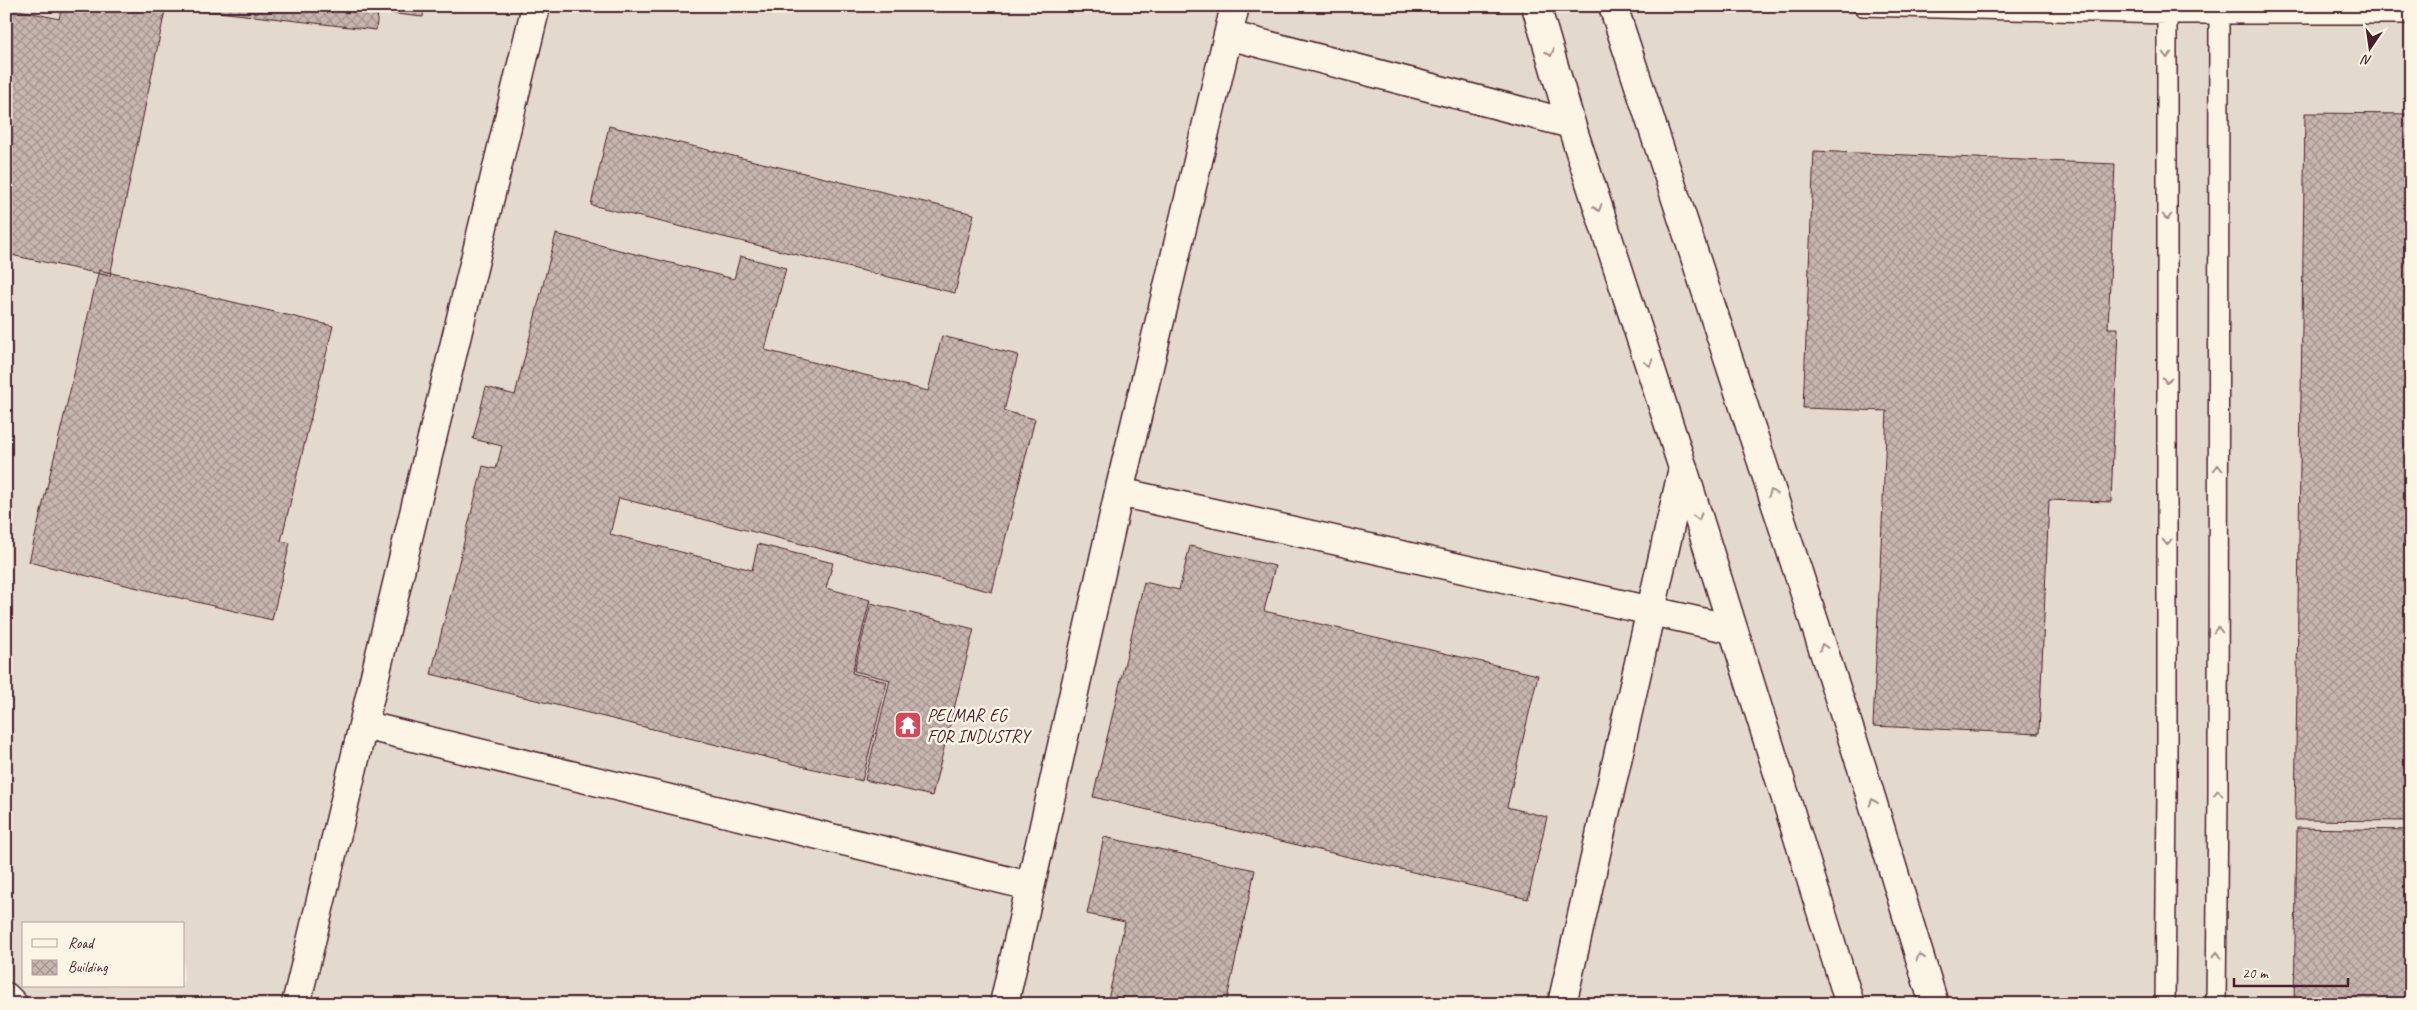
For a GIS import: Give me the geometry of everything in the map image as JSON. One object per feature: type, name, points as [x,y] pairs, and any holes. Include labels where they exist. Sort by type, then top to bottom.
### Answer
[{"type":"street","points":[[296,1004],[536,6]]},
{"type":"street","points":[[1004,1004],[1120,492],[1235,6]]},
{"type":"street","points":[[1536,6],[1571,124],[1684,468],[1732,629],[1850,1004]]},
{"type":"street","points":[[1613,6],[1862,768],[1934,1004]]},
{"type":"street","points":[[1228,35],[1571,124]]},
{"type":"street","points":[[1562,1004],[1684,468]]},
{"type":"street","points":[[1120,492],[1732,629]]},
{"type":"street","points":[[363,725],[1030,886]]},
{"type":"street","points":[[6,997],[13,1004]]},
{"type":"lane","points":[[1864,6],[2411,14]]},
{"type":"lane","points":[[2165,1004],[2168,794],[2167,10]]},
{"type":"lane","points":[[2216,1004],[2219,10]]},
{"type":"shaded area","points":[[6,6],[2411,6],[2411,1004],[6,1004]]},
{"type":"building","points":[[62,6],[166,6],[110,276],[6,254],[6,7],[59,19]]},
{"type":"building","points":[[166,6],[424,6],[423,17],[378,12],[376,30]]},
{"type":"building","points":[[2305,113],[2411,114],[2411,821],[2295,820]]},
{"type":"building","points":[[609,126],[974,214],[955,293],[591,205]]},
{"type":"building","points":[[1814,151],[2115,164],[2108,328],[2118,328],[2111,502],[2049,500],[2039,734],[1873,726],[1887,411],[1803,408]]},
{"type":"building","points":[[556,234],[734,279],[740,256],[786,268],[765,350],[928,391],[942,336],[1018,355],[1004,411],[1035,419],[992,592],[619,498],[610,534],[752,570],[758,544],[833,563],[826,588],[870,600],[852,673],[887,682],[862,781],[431,674],[483,466],[496,469],[502,446],[473,439],[486,387],[515,395]]},
{"type":"building","points":[[99,270],[333,326],[281,541],[290,543],[272,620],[29,562]]},
{"type":"building","points":[[1190,546],[1275,566],[1264,611],[1538,675],[1507,807],[1547,817],[1528,899],[1093,797],[1144,582],[1179,590]]},
{"type":"building","points":[[871,603],[974,629],[932,796],[865,780],[890,680],[854,671]]},
{"type":"building","points":[[2297,828],[2411,830],[2411,1004],[2294,1004]]},
{"type":"building","points":[[1104,837],[1255,870],[1226,1004],[1107,1004],[1125,922],[1087,914]]},
{"type":"building","points":[[1053,999],[1073,1004],[1052,1004]]},
{"type":"place","name":"PELMAR EG FOR INDUSTRY","points":[[908,725]]}]
